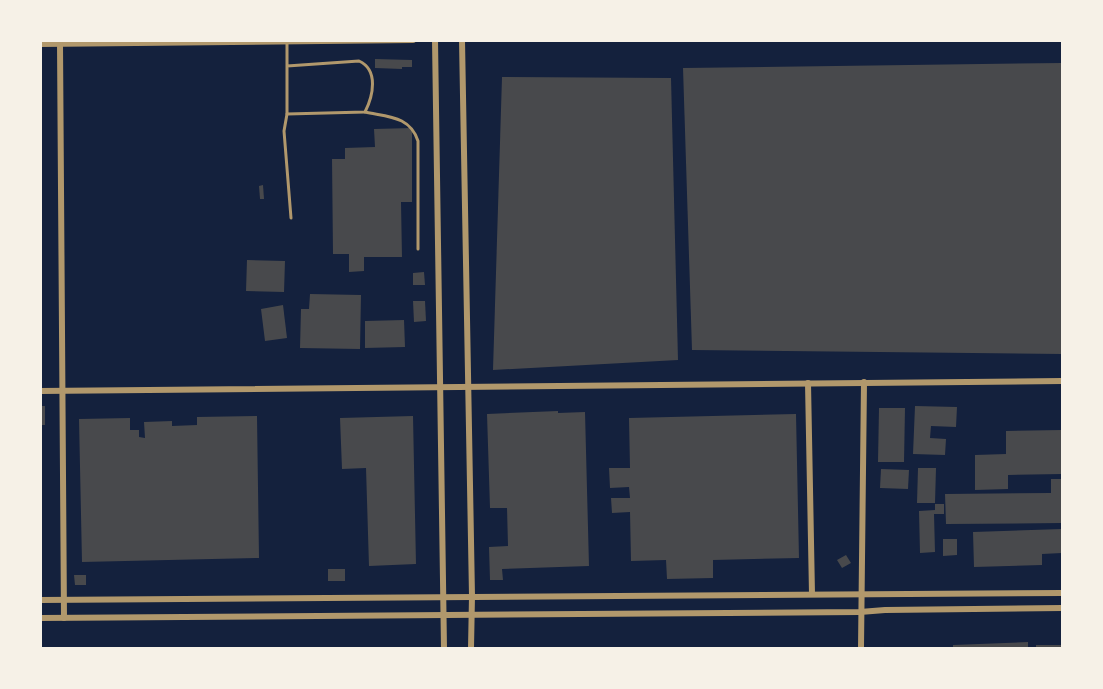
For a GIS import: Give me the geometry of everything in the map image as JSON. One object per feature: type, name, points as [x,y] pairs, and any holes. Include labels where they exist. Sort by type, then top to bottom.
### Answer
[{"type":"street","points":[[40,44],[413,40]]},
{"type":"street","points":[[435,40],[444,648]]},
{"type":"street","points":[[462,40],[471,648]]},
{"type":"street","points":[[60,44],[64,618]]},
{"type":"street","points":[[40,391],[1062,381]]},
{"type":"street","points":[[861,648],[864,382]]},
{"type":"street","points":[[807,383],[812,594]]},
{"type":"street","points":[[40,600],[1062,593]]},
{"type":"street","points":[[40,618],[472,616],[1062,608]]},
{"type":"lane","points":[[287,42],[287,114],[284,131],[291,218]]},
{"type":"lane","points":[[287,66],[359,61],[364,63],[371,72],[372,86],[371,97],[365,112]]},
{"type":"lane","points":[[287,114],[365,112],[396,118],[409,124],[416,133],[418,141],[418,249]]},
{"type":"building","points":[[375,59],[412,60],[412,67],[375,68]]},
{"type":"building","points":[[1062,63],[1062,354],[692,350],[683,68]]},
{"type":"building","points":[[502,77],[671,78],[678,360],[493,370]]},
{"type":"building","points":[[412,128],[412,202],[401,202],[402,257],[364,257],[364,271],[349,272],[349,254],[333,254],[332,159],[345,159],[345,148],[375,147],[374,129]]},
{"type":"building","points":[[263,185],[264,199],[260,199],[259,186]]},
{"type":"building","points":[[247,260],[285,261],[284,292],[246,291]]},
{"type":"building","points":[[424,272],[425,285],[413,285],[413,273]]},
{"type":"building","points":[[310,294],[361,295],[360,349],[300,348],[301,309],[309,309]]},
{"type":"building","points":[[413,301],[425,301],[426,321],[414,322]]},
{"type":"building","points":[[283,305],[287,338],[265,341],[261,309]]},
{"type":"building","points":[[404,320],[405,347],[365,348],[365,321]]},
{"type":"building","points":[[40,406],[45,406],[45,425],[40,425]]},
{"type":"building","points":[[915,406],[957,407],[956,427],[931,426],[930,438],[946,439],[945,455],[913,454]]},
{"type":"building","points":[[879,408],[905,408],[904,462],[878,462]]},
{"type":"building","points":[[558,411],[558,413],[585,412],[589,566],[502,569],[503,580],[490,580],[489,547],[508,546],[507,508],[490,508],[487,414]]},
{"type":"building","points":[[796,414],[799,558],[713,560],[713,578],[667,579],[666,560],[631,561],[630,512],[612,513],[611,498],[630,498],[629,487],[610,488],[609,468],[630,468],[629,418]]},
{"type":"building","points":[[257,416],[259,558],[82,562],[79,419],[130,418],[130,430],[139,430],[139,437],[145,438],[144,422],[172,421],[172,426],[197,425],[197,417]]},
{"type":"building","points":[[413,416],[416,564],[369,566],[366,468],[342,469],[340,418]]},
{"type":"building","points":[[1062,430],[1062,474],[1008,475],[1008,489],[975,490],[975,455],[1006,454],[1006,431]]},
{"type":"building","points":[[918,468],[936,468],[935,503],[917,503]]},
{"type":"building","points":[[881,469],[909,470],[908,489],[880,488]]},
{"type":"building","points":[[1051,479],[1062,479],[1062,523],[946,524],[945,494],[1051,493]]},
{"type":"building","points":[[935,504],[944,504],[944,514],[934,514],[935,552],[920,553],[919,511],[935,510]]},
{"type":"building","points":[[1062,529],[1062,553],[1042,554],[1042,565],[974,567],[973,532]]},
{"type":"building","points":[[943,539],[957,539],[957,555],[943,556]]},
{"type":"building","points":[[846,555],[851,563],[842,568],[837,560]]},
{"type":"building","points":[[328,569],[345,569],[345,581],[328,581]]},
{"type":"building","points":[[74,575],[86,575],[86,585],[75,585]]},
{"type":"building","points":[[1028,642],[1028,648],[953,648],[953,645]]},
{"type":"building","points":[[1036,645],[1062,645],[1062,648],[1036,648]]}]
